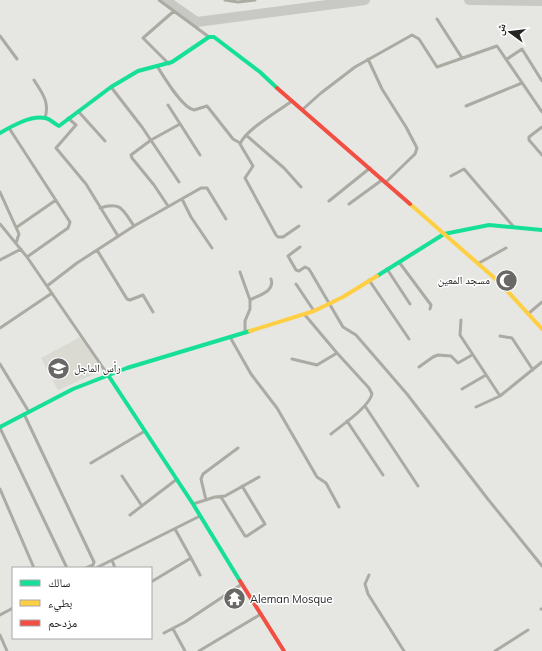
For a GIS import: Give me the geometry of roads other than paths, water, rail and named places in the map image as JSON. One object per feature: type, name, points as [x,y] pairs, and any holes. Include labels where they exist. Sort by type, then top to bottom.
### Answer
[{"type":"street","points":[[159,0],[209,37],[216,38],[224,43],[260,72],[479,263],[542,329]]},
{"type":"street","points":[[225,0],[238,2],[255,0]]},
{"type":"street","points":[[168,64],[143,38],[174,11]]},
{"type":"street","points":[[437,19],[462,58]]},
{"type":"street","points":[[302,110],[320,93],[368,59],[412,35],[419,38],[437,67],[495,46],[499,48],[542,112]]},
{"type":"street","points":[[0,36],[17,59]]},
{"type":"street","points":[[0,133],[22,123],[45,118],[57,126],[111,87],[138,71],[168,64],[185,56],[209,37]]},
{"type":"street","points":[[506,59],[522,49],[542,81]]},
{"type":"street","points":[[349,204],[384,181],[416,154],[417,148],[406,127],[382,89],[368,59]]},
{"type":"street","points":[[157,66],[172,89],[189,108],[194,110],[207,106],[240,143],[252,166],[245,178],[276,235],[278,237],[283,237],[299,226]]},
{"type":"street","points":[[34,80],[47,101],[48,108],[45,118]]},
{"type":"street","points":[[466,106],[522,83]]},
{"type":"street","points":[[111,87],[151,140],[179,182]]},
{"type":"street","points":[[240,143],[246,135],[292,101]]},
{"type":"street","points":[[168,105],[200,156]]},
{"type":"street","points":[[78,111],[105,141]]},
{"type":"street","points":[[68,118],[76,125],[56,148],[86,184],[118,236]]},
{"type":"street","points":[[168,206],[154,185],[132,158],[133,153],[151,140],[180,124]]},
{"type":"street","points":[[542,127],[529,137],[529,140],[542,155]]},
{"type":"street","points":[[9,128],[70,219],[70,225],[28,257]]},
{"type":"street","points":[[246,135],[284,168],[301,187]]},
{"type":"street","points":[[329,201],[370,168]]},
{"type":"street","points":[[451,176],[464,169],[501,210],[512,226]]},
{"type":"street","points":[[47,286],[118,236],[168,206],[205,187],[226,219]]},
{"type":"street","points":[[0,192],[19,234],[16,243]]},
{"type":"street","points":[[182,199],[191,217],[212,248]]},
{"type":"street","points":[[16,227],[56,200]]},
{"type":"street","points":[[100,208],[114,205],[121,207],[134,226]]},
{"type":"street","points":[[0,224],[28,257],[108,375],[193,504],[284,651]]},
{"type":"street","points":[[67,567],[0,428],[73,389],[108,375],[149,361],[305,315],[329,304],[444,234],[489,225],[542,230]]},
{"type":"street","points":[[300,247],[289,254],[288,257],[297,271],[305,267],[309,269],[344,328],[356,335],[407,394],[487,498],[542,566]]},
{"type":"street","points":[[0,260],[20,248]]},
{"type":"street","points":[[479,263],[506,248]]},
{"type":"street","points":[[97,250],[126,299],[130,300],[142,295],[153,312]]},
{"type":"street","points":[[400,262],[431,305],[430,309]]},
{"type":"street","points":[[387,269],[410,304]]},
{"type":"street","points":[[240,272],[250,300],[250,309],[245,321],[245,333]]},
{"type":"street","points":[[250,300],[269,291],[272,285],[271,279]]},
{"type":"street","points":[[369,280],[409,339]]},
{"type":"street","points":[[296,284],[314,311]]},
{"type":"street","points":[[0,328],[52,293]]},
{"type":"street","points":[[528,314],[542,302]]},
{"type":"street","points":[[305,315],[371,391],[372,397],[365,406],[332,434]]},
{"type":"street","points":[[460,320],[462,324],[459,332],[472,355],[500,396]]},
{"type":"street","points":[[500,336],[512,338],[523,352],[533,370]]},
{"type":"street","points":[[230,337],[251,374],[277,408],[316,477],[326,483],[339,508]]},
{"type":"street","points":[[292,359],[317,366],[337,353]]},
{"type":"street","points":[[419,367],[436,356],[451,356],[458,363],[472,355]]},
{"type":"street","points":[[476,407],[500,396],[542,362]]},
{"type":"street","points":[[0,364],[29,412]]},
{"type":"street","points":[[462,388],[486,375]]},
{"type":"street","points":[[365,406],[418,486]]},
{"type":"street","points":[[24,414],[94,562],[93,565],[88,567]]},
{"type":"street","points":[[347,421],[383,475]]},
{"type":"street","points":[[91,463],[145,431]]},
{"type":"street","points":[[206,500],[201,479],[202,474],[238,448]]},
{"type":"street","points":[[122,476],[142,506]]},
{"type":"street","points":[[193,504],[221,497],[258,477]]},
{"type":"street","points":[[130,515],[176,480]]},
{"type":"street","points":[[221,497],[245,536],[247,536],[264,524],[242,486]]},
{"type":"street","points":[[0,490],[34,567]]},
{"type":"street","points":[[98,567],[200,516]]},
{"type":"street","points":[[175,529],[200,575]]},
{"type":"street","points":[[152,581],[191,558]]},
{"type":"street","points":[[112,560],[115,567]]},
{"type":"street","points":[[369,575],[366,580],[366,589],[404,651]]},
{"type":"street","points":[[164,633],[173,629],[242,584]]},
{"type":"street","points":[[0,615],[12,609]]},
{"type":"street","points":[[199,651],[261,614]]},
{"type":"street","points":[[173,629],[185,651]]},
{"type":"street","points":[[495,651],[528,630]]},
{"type":"street","points":[[0,635],[7,651]]},
{"type":"place","name":"مسجد المعين","points":[[506,280]]},
{"type":"place","name":"رأس الماجل","points":[[59,368]]},
{"type":"place","name":"Aleman Mosque","points":[[235,599]]}]
